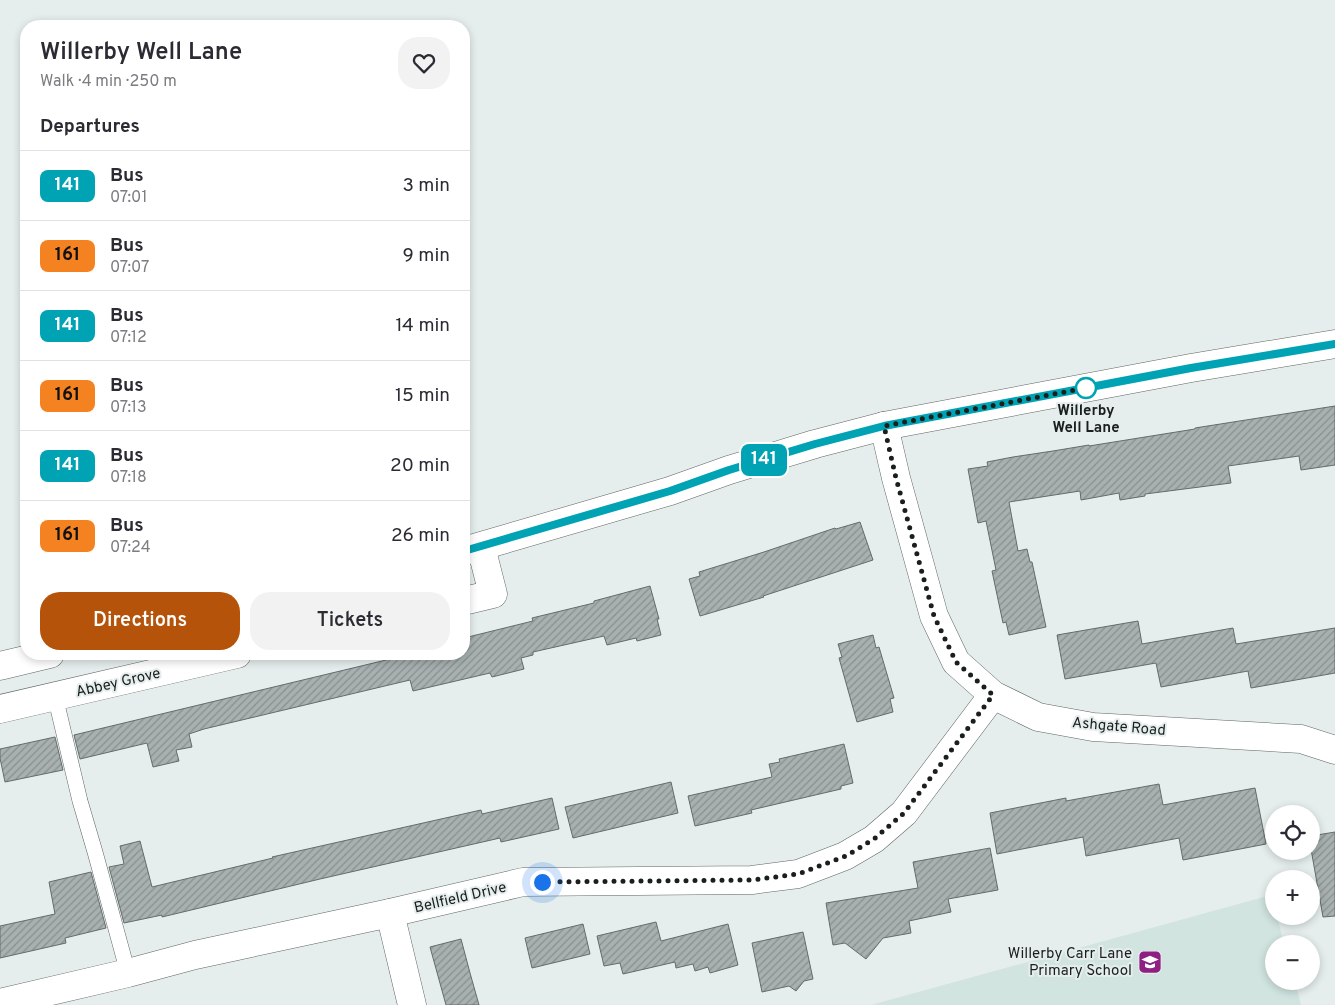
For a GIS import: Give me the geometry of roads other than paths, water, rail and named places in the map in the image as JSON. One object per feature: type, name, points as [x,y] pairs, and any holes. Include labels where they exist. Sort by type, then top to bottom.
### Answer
[{"type":"street","points":[[470,599],[493,594],[472,549],[670,491],[729,470],[815,444],[884,426],[1191,368],[1335,344]]},
{"type":"street","name":"Ashgate Road","points":[[884,426],[896,478],[934,616],[956,662],[993,695],[1038,717],[1093,727],[1301,739],[1335,750]]},
{"type":"street","points":[[0,666],[25,660]]},
{"type":"street","name":"Abbey Grove","points":[[0,709],[211,660]]},
{"type":"street","name":"Bellfield Drive","points":[[0,1003],[196,955],[523,882],[752,880],[798,874],[846,856],[874,839],[904,813],[993,695]]},
{"type":"street","points":[[390,913],[412,1005]]},
{"type":"lane","points":[[55,696],[80,801],[128,973]]},
{"type":"place","name":"Willerby Well Lane","points":[[1086,388]]},
{"type":"place","name":"Willerby Carr Lane Primary School","points":[[1150,962]]}]
